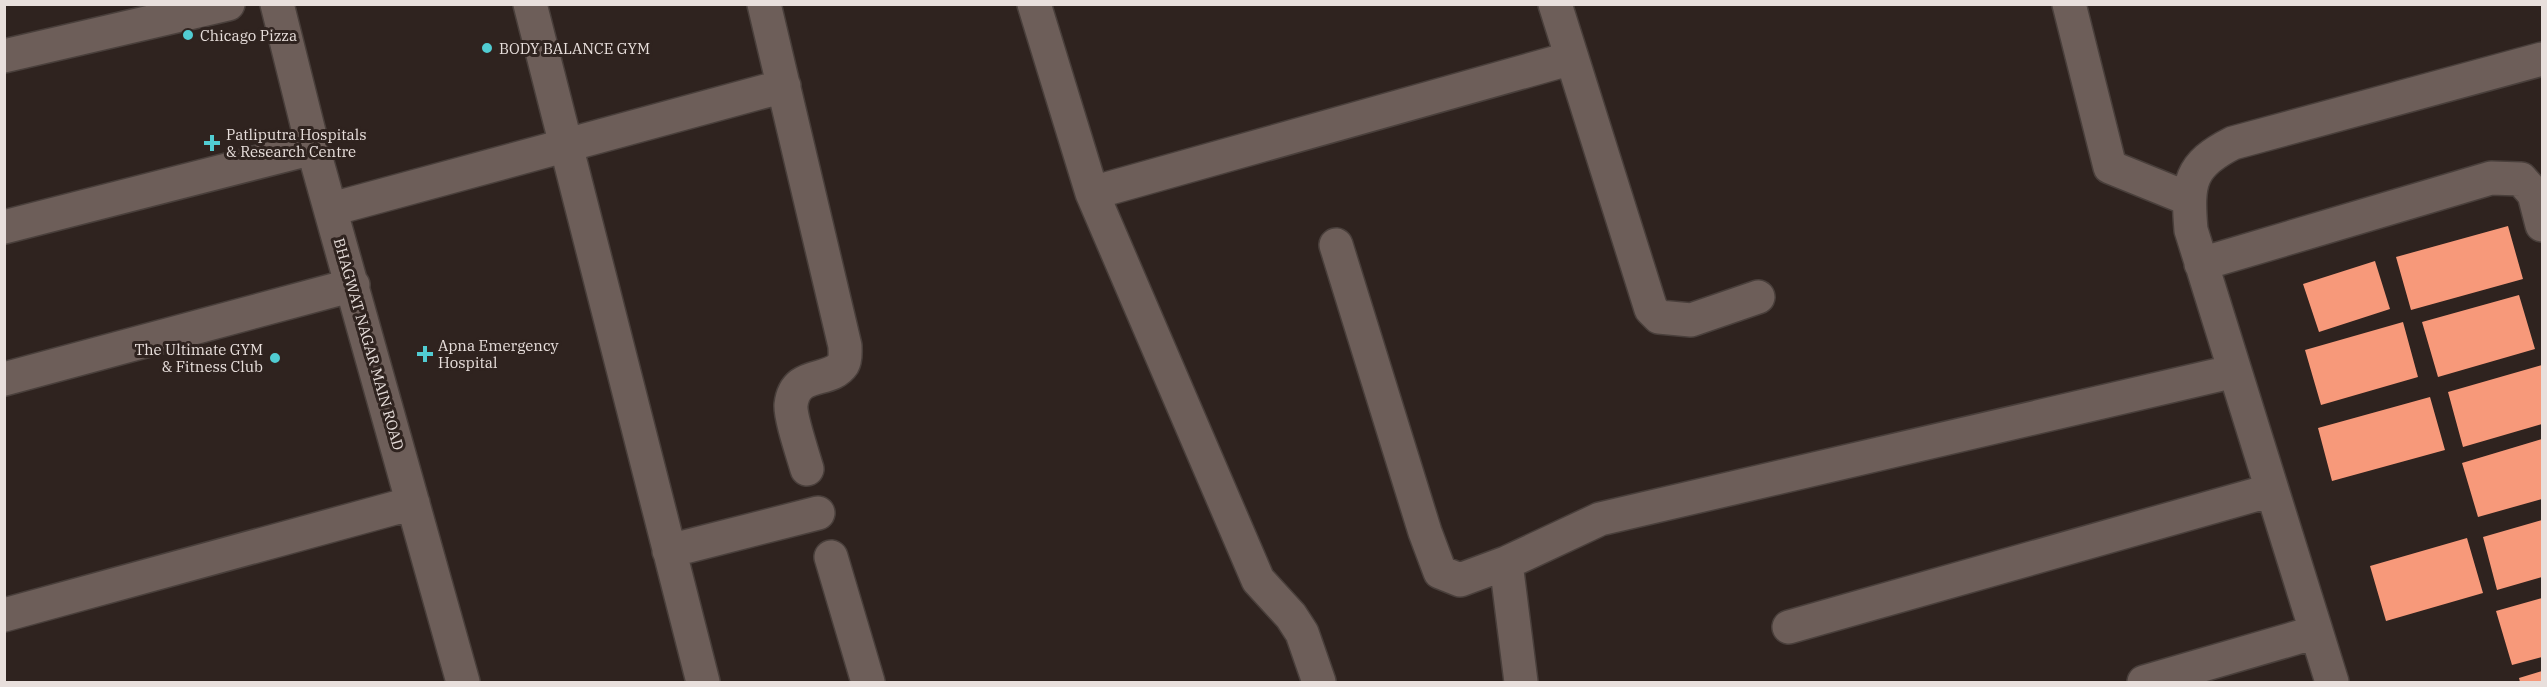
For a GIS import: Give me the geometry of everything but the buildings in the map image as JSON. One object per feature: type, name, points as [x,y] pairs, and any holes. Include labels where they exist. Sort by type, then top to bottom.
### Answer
[{"type":"street","points":[[4,56],[228,4]]},
{"type":"street","name":"BHAGWAT NAGAR MAIN ROAD","points":[[277,4],[313,148],[332,208],[463,682]]},
{"type":"street","points":[[530,4],[703,682]]},
{"type":"street","points":[[764,4],[845,346],[844,362],[837,371],[806,380],[796,391],[791,406],[807,469]]},
{"type":"street","points":[[1034,4],[1092,193],[1258,580],[1291,616],[1302,633],[1319,682]]},
{"type":"street","points":[[1554,4],[1651,309],[1659,317],[1691,320],[1758,297]]},
{"type":"street","points":[[2069,4],[2110,167],[2189,199]]},
{"type":"street","points":[[1092,193],[1572,58]]},
{"type":"street","points":[[2332,682],[2191,230],[2189,199],[2198,165],[2213,152],[2233,143],[2542,59]]},
{"type":"street","points":[[332,208],[784,86]]},
{"type":"street","points":[[4,227],[313,148]]},
{"type":"street","points":[[2201,264],[2491,178],[2521,179],[2534,194],[2542,225]]},
{"type":"street","points":[[1336,245],[1440,572],[1460,580],[1506,563],[1600,519],[2235,371]]},
{"type":"street","points":[[4,379],[353,285]]},
{"type":"street","points":[[1789,627],[2272,490]]},
{"type":"street","points":[[4,615],[413,503]]},
{"type":"street","points":[[669,551],[818,513]]},
{"type":"street","points":[[831,557],[868,682]]},
{"type":"street","points":[[1506,563],[1521,682]]},
{"type":"street","points":[[2144,682],[2316,632]]},
{"type":"place","name":"Chicago Pizza","points":[[188,35]]},
{"type":"place","name":"BODY BALANCE GYM","points":[[487,48]]},
{"type":"place","name":"Patliputra Hospitals & Research Centre","points":[[212,143]]},
{"type":"place","name":"Apna Emergency Hospital","points":[[425,354]]},
{"type":"place","name":"The Ultimate GYM & Fitness Club","points":[[275,358]]}]
